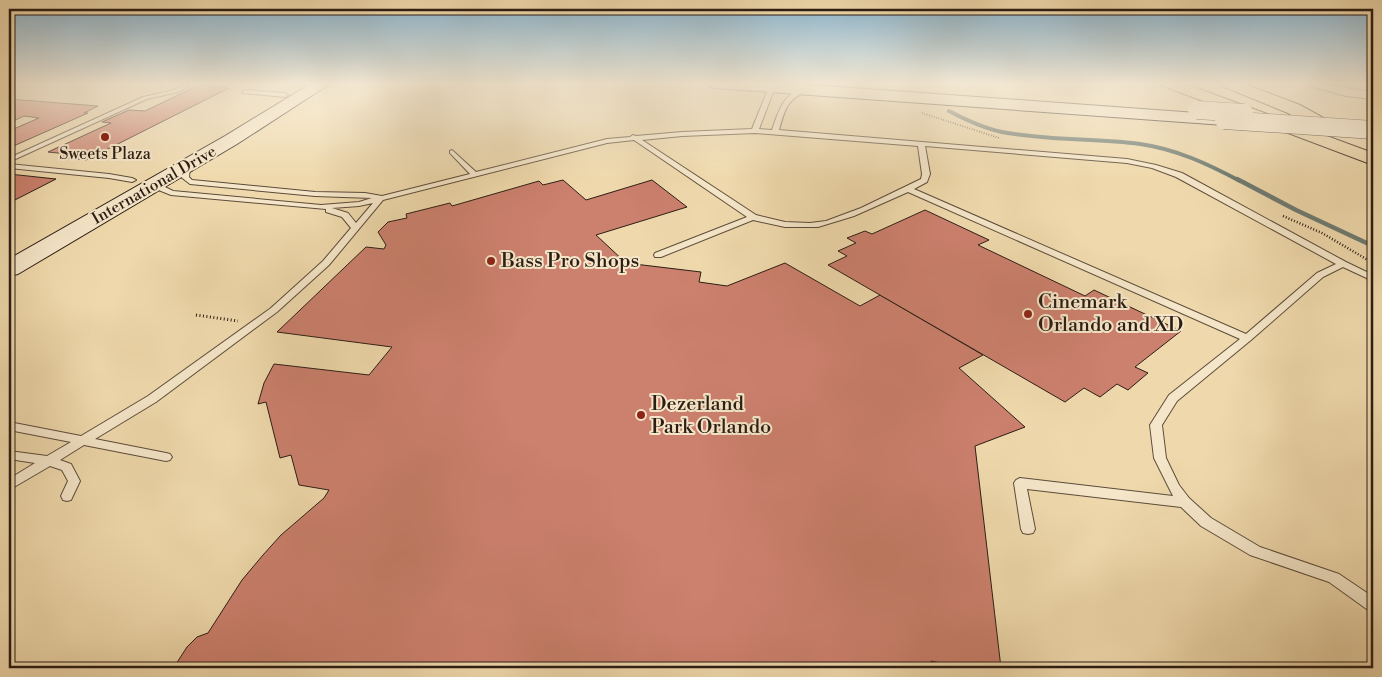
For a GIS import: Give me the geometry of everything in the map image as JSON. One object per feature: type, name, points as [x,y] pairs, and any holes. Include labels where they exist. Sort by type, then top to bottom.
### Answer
[{"type":"highway","points":[[1253,115],[1373,159]]},
{"type":"highway","points":[[1295,115],[1373,143]]},
{"type":"highway","points":[[1304,115],[1323,125]]},
{"type":"street","name":"International Drive","points":[[9,269],[154,185],[182,160],[254,115]]},
{"type":"street","name":"International Drive","points":[[9,249],[132,180],[182,160],[265,115]]},
{"type":"street","points":[[1156,115],[1373,130]]},
{"type":"street","points":[[1264,115],[1373,122]]},
{"type":"street","points":[[108,211],[125,197],[131,188],[132,180]]},
{"type":"lane","points":[[9,160],[108,115]]},
{"type":"lane","points":[[755,131],[761,115]]},
{"type":"lane","points":[[775,132],[781,115]]},
{"type":"lane","points":[[321,208],[359,204],[577,148],[633,137],[755,131],[775,132],[1127,161],[1154,166],[1179,175],[1343,264],[1373,278]]},
{"type":"lane","points":[[633,137],[753,217],[773,223],[817,225],[832,222],[908,189],[924,180],[926,174],[921,144]]},
{"type":"lane","points":[[452,152],[474,174]]},
{"type":"lane","points":[[182,160],[185,177],[190,182],[315,194],[381,197]]},
{"type":"lane","points":[[9,166],[132,180]]},
{"type":"lane","points":[[154,185],[171,193],[321,208],[346,215],[356,228]]},
{"type":"lane","points":[[908,189],[1247,338]]},
{"type":"lane","points":[[9,485],[152,399],[274,310],[326,263],[381,197]]},
{"type":"lane","points":[[658,255],[753,217]]},
{"type":"lane","points":[[1343,264],[1320,275],[1173,398],[1156,426],[1160,458],[1174,488],[1184,502],[1206,522],[1255,551],[1334,578],[1373,605]]},
{"type":"lane","points":[[9,426],[166,457]]},
{"type":"lane","points":[[9,455],[48,461],[70,470],[74,481],[67,496]]},
{"type":"lane","points":[[1028,529],[1020,483],[1184,502]]},
{"type":"path","points":[[196,314],[242,322]]},
{"type":"building","points":[[9,115],[84,115],[9,148],[9,131],[39,118],[24,116],[9,123]]},
{"type":"building","name":"Sweets Plaza","points":[[119,115],[176,115],[86,160],[61,157],[67,154],[48,152],[111,123],[102,122]]},
{"type":"building","points":[[9,174],[56,179],[9,203]]},
{"type":"building","name":"Dezerland Park Orlando","points":[[563,180],[586,200],[652,180],[687,207],[596,235],[626,263],[701,272],[699,282],[727,286],[785,263],[860,306],[880,295],[983,355],[959,368],[1025,427],[975,446],[1001,668],[963,668],[931,661],[932,668],[156,668],[176,664],[187,647],[197,637],[208,633],[242,580],[263,555],[281,535],[324,498],[329,490],[299,485],[291,455],[280,458],[266,402],[258,404],[264,383],[274,364],[369,375],[392,347],[277,332],[366,247],[384,249],[386,245],[378,232],[388,222],[407,218],[406,214],[450,203],[452,206],[539,181],[543,185]]},
{"type":"building","name":"Cinemark Orlando and XD","points":[[925,210],[989,240],[978,245],[1085,296],[1094,290],[1181,331],[1135,367],[1148,373],[1128,390],[1117,384],[1100,397],[1084,388],[1065,402],[828,265],[847,256],[838,251],[856,243],[847,238],[865,231],[872,234]]},
{"type":"waterway","points":[[957,115],[988,128],[1019,135],[1123,142],[1153,146],[1192,158],[1240,181]]},
{"type":"waterway","points":[[1237,179],[1296,210],[1373,246]]},
{"type":"place","name":"Sweets Plaza","points":[[105,137]]},
{"type":"place","name":"Bass Pro Shops","points":[[491,261]]},
{"type":"place","name":"Cinemark Orlando and XD","points":[[1028,314]]},
{"type":"place","name":"Dezerland Park Orlando","points":[[641,415]]}]
